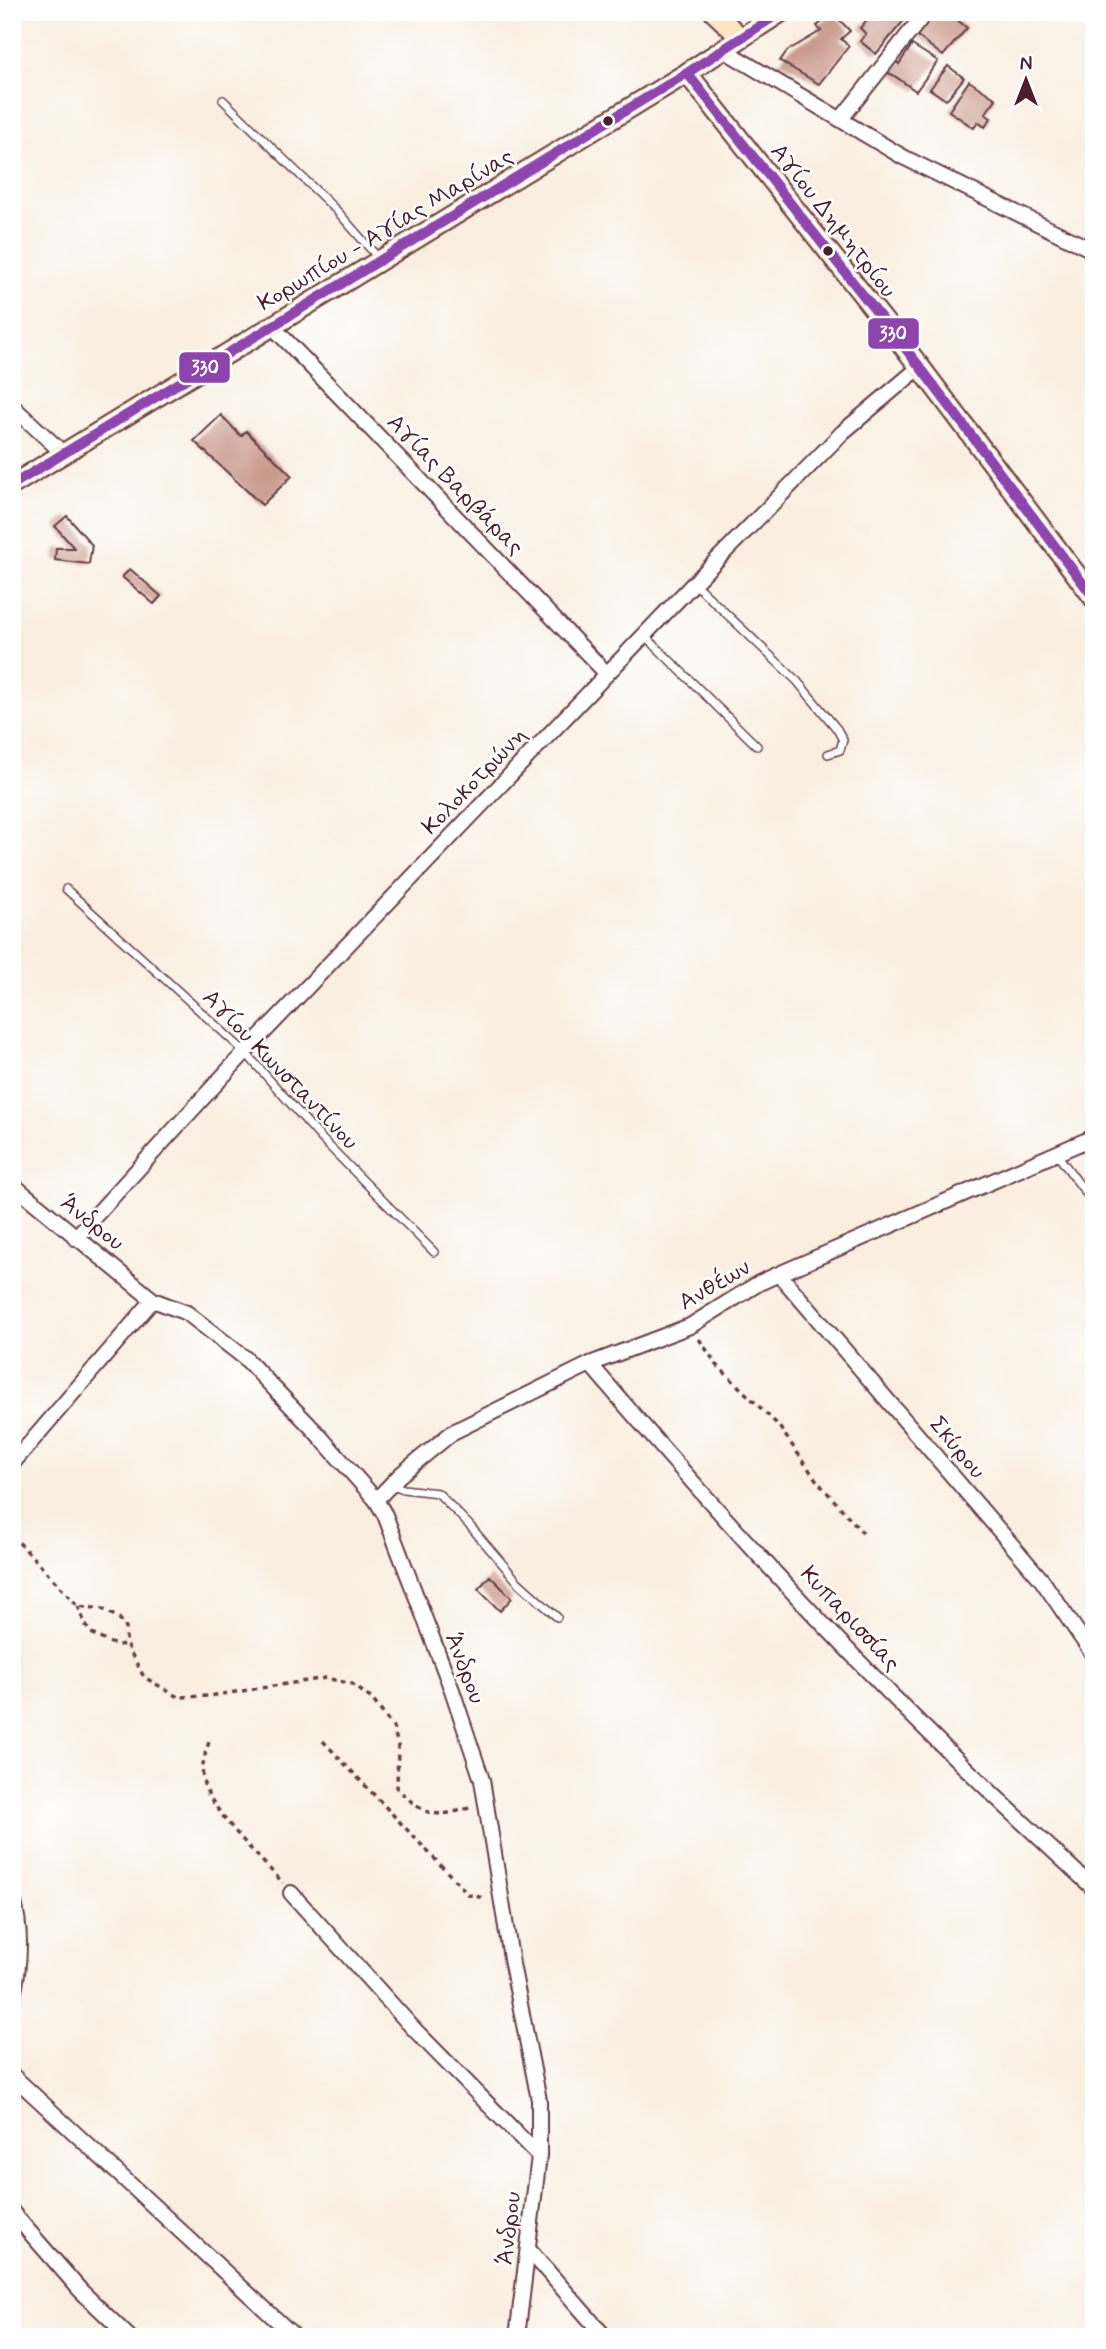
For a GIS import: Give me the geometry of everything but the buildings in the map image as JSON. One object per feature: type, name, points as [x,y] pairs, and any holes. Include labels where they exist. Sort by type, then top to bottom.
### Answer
[{"type":"main road","points":[[715,12],[740,37]]},
{"type":"main road","name":"Κορωπίου - Αγίας Μαρίνας","points":[[12,485],[687,73],[780,12]]},
{"type":"main road","name":"Αγίου Δημητρίου","points":[[687,73],[920,367],[1094,598]]},
{"type":"street","points":[[841,119],[926,12]]},
{"type":"street","points":[[722,50],[903,157],[1094,251]]},
{"type":"street","name":"Αγίας Βαρβάρας","points":[[272,326],[607,674]]},
{"type":"street","name":"Κολοκοτρώνη","points":[[75,1238],[245,1052],[694,583],[844,432],[920,367]]},
{"type":"street","points":[[12,406],[64,454]]},
{"type":"street","name":"Ανθέων","points":[[376,1500],[400,1475],[453,1432],[590,1364],[690,1326],[779,1274],[1094,1137]]},
{"type":"street","name":"Άνδρου","points":[[12,1184],[153,1300],[187,1313],[245,1358],[315,1431],[376,1500],[385,1515],[452,1690],[482,1780],[500,1900],[539,2100],[539,2156],[517,2337]]},
{"type":"street","name":"Σκύρου","points":[[779,1274],[1041,1579],[1094,1656]]},
{"type":"street","points":[[12,1464],[153,1300]]},
{"type":"street","name":"Κυπαρισσίας","points":[[590,1364],[729,1521],[851,1652],[974,1777],[1094,1889]]},
{"type":"street","points":[[291,1893],[413,2028],[539,2156]]},
{"type":"street","points":[[12,1896],[19,1917],[19,1972],[12,2000]]},
{"type":"street","points":[[12,2075],[295,2337]]},
{"type":"street","points":[[12,2212],[81,2291],[129,2337]]},
{"type":"street","points":[[529,2250],[605,2337]]},
{"type":"lane","points":[[223,100],[338,212],[380,261]]},
{"type":"lane","points":[[694,583],[797,681],[837,729],[843,740],[840,750],[828,754]]},
{"type":"lane","points":[[645,636],[757,746]]},
{"type":"lane","name":"Αγίου Κωνσταντίνου","points":[[65,889],[245,1052],[320,1138],[434,1252]]},
{"type":"lane","points":[[1056,1152],[1094,1204]]},
{"type":"lane","points":[[392,1485],[438,1493],[518,1582],[557,1617]]},
{"type":"path","points":[[690,1326],[717,1365],[778,1425],[817,1481],[863,1533]]},
{"type":"path","points":[[12,1535],[78,1606],[86,1629],[113,1646],[126,1644]]},
{"type":"path","points":[[78,1606],[102,1609],[119,1618],[126,1628],[126,1644],[144,1677],[178,1697],[209,1696],[326,1678],[352,1684],[372,1699],[393,1727],[398,1745],[397,1788],[415,1807],[442,1816],[485,1804]]},
{"type":"path","points":[[323,1741],[469,1895],[500,1900]]},
{"type":"path","points":[[209,1742],[203,1760],[203,1781],[214,1804],[291,1893]]},
{"type":"transit line","name":"330","points":[[12,485],[687,73],[781,12]]},
{"type":"transit line","name":"330","points":[[687,73],[920,367],[1094,598]]}]
